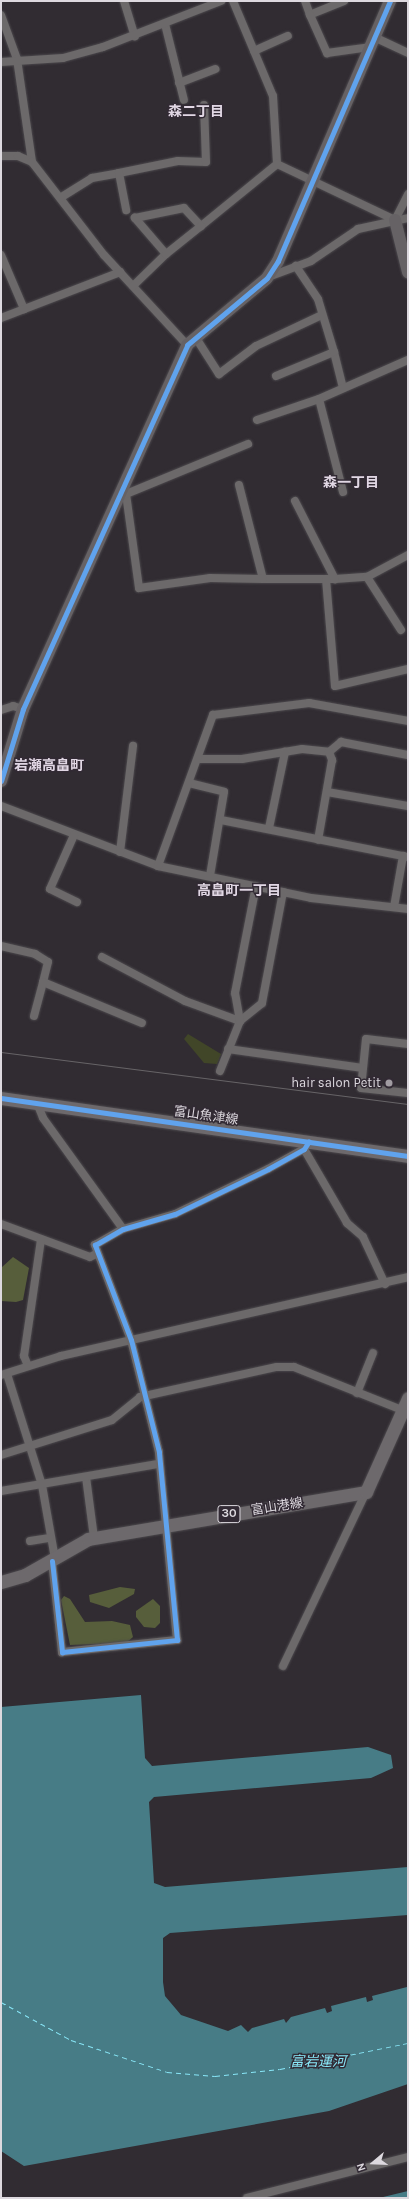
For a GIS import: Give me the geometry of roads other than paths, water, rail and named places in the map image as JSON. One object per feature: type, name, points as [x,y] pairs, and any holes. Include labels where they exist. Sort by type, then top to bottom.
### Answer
[{"type":"main road","name":"富山魚津線","points":[[1,1098],[307,1145],[408,1156]]},
{"type":"main road","points":[[366,1492],[408,1398]]},
{"type":"main road","name":"富山港線","points":[[1,1582],[54,1560],[94,1538],[167,1524],[366,1492]]},
{"type":"street","points":[[124,1],[135,36]]},
{"type":"street","points":[[1,62],[17,58],[64,58],[135,36],[221,1]]},
{"type":"street","points":[[233,1],[273,96],[277,164]]},
{"type":"street","points":[[305,1],[327,53],[372,42],[408,53]]},
{"type":"street","points":[[310,15],[344,1]]},
{"type":"street","points":[[1,781],[22,709],[124,493],[192,341],[267,278],[278,261],[372,42],[387,2]]},
{"type":"street","points":[[1,17],[17,58],[32,162]]},
{"type":"street","points":[[165,24],[184,100]]},
{"type":"street","points":[[254,51],[288,36]]},
{"type":"street","points":[[179,83],[215,69]]},
{"type":"street","points":[[60,198],[92,178],[178,162],[206,162],[204,105]]},
{"type":"street","points":[[1,156],[18,156],[32,162],[120,272],[192,341],[219,374],[256,346],[322,315]]},
{"type":"street","points":[[277,164],[312,183],[395,220]]},
{"type":"street","points":[[133,286],[166,254],[277,164]]},
{"type":"street","points":[[119,173],[126,210]]},
{"type":"street","points":[[408,194],[395,220],[408,272]]},
{"type":"street","points":[[166,254],[135,218],[184,208],[201,226]]},
{"type":"street","points":[[267,278],[296,266],[311,262],[358,229],[408,218]]},
{"type":"street","points":[[1,255],[24,310]]},
{"type":"street","points":[[296,266],[318,299],[343,388]]},
{"type":"street","points":[[1,318],[120,272]]},
{"type":"street","points":[[276,376],[334,352]]},
{"type":"street","points":[[257,420],[319,399],[408,360]]},
{"type":"street","points":[[319,399],[343,492]]},
{"type":"street","points":[[124,493],[248,444]]},
{"type":"street","points":[[239,485],[263,579]]},
{"type":"street","points":[[124,493],[139,588],[210,578],[331,579],[367,577],[408,555]]},
{"type":"street","points":[[295,501],[331,579],[335,686],[408,669]]},
{"type":"street","points":[[367,577],[401,630]]},
{"type":"street","points":[[158,866],[213,715],[309,703],[408,721]]},
{"type":"street","points":[[1,710],[13,706],[22,709]]},
{"type":"street","points":[[198,759],[242,759],[285,752],[329,752],[341,742],[408,755]]},
{"type":"street","points":[[120,852],[133,746]]},
{"type":"street","points":[[269,828],[285,752]]},
{"type":"street","points":[[318,840],[332,760],[329,752]]},
{"type":"street","points":[[189,783],[224,792],[210,876]]},
{"type":"street","points":[[327,792],[408,806]]},
{"type":"street","points":[[1,806],[158,866],[283,892],[408,909]]},
{"type":"street","points":[[220,820],[269,828],[318,840],[406,857],[394,907]]},
{"type":"street","points":[[74,835],[50,889],[77,902]]},
{"type":"street","points":[[240,1021],[235,994],[256,886]]},
{"type":"street","points":[[220,1071],[240,1021],[262,1003],[283,892]]},
{"type":"street","points":[[1,946],[35,954],[48,962],[34,1016]]},
{"type":"street","points":[[102,957],[185,1001],[240,1021]]},
{"type":"street","points":[[43,982],[142,1023]]},
{"type":"street","points":[[408,1044],[366,1039],[361,1088],[408,1093]]},
{"type":"street","points":[[228,1049],[363,1068]]},
{"type":"street","points":[[37,1103],[43,1118],[123,1229]]},
{"type":"street","points":[[385,1284],[363,1237],[347,1223],[307,1145],[175,1214],[123,1229],[100,1239],[95,1245],[96,1254],[131,1340],[147,1396],[159,1452],[158,1464],[167,1524],[177,1640],[62,1652],[54,1560],[42,1485],[4,1375],[28,1366],[131,1340],[385,1284],[408,1277]]},
{"type":"street","points":[[1,1224],[90,1257],[96,1254]]},
{"type":"street","points":[[28,1366],[24,1356],[41,1239]]},
{"type":"street","points":[[357,1392],[373,1353]]},
{"type":"street","points":[[1,1455],[30,1448],[112,1420],[140,1397],[277,1367],[294,1367],[402,1410]]},
{"type":"street","points":[[1,1491],[158,1464]]},
{"type":"street","points":[[86,1477],[94,1538]]},
{"type":"street","points":[[283,1666],[366,1492]]},
{"type":"street","points":[[30,1541],[50,1538]]},
{"type":"street","points":[[247,2198],[408,2158]]},
{"type":"water","name":"富岩運河","points":[[141,1695],[145,1758],[152,1766],[368,1747],[391,1755],[393,1768],[371,1778],[154,1797],[149,1802],[154,1883],[165,1887],[408,1867],[408,1915],[170,1933],[163,1938],[163,1982],[165,1996],[181,2015],[228,2031],[241,2025],[248,2032],[252,2028],[284,2019],[286,2023],[291,2017],[325,2008],[327,2013],[332,2011],[331,2006],[366,1997],[367,2002],[373,2000],[372,1996],[407,1987],[408,2084],[329,2111],[24,2166],[1,2151],[1,1707]]},
{"type":"water","points":[[408,2191],[408,2198],[379,2198]]},
{"type":"tram line","points":[[1,1052],[408,1104]]},
{"type":"place","name":"hair salon Petit","points":[[389,1083]]},
{"type":"district","name":"森二丁目","points":[[196,112]]},
{"type":"district","name":"森一丁目","points":[[351,483]]},
{"type":"district","name":"岩瀬高畠町","points":[[49,766]]},
{"type":"district","name":"高畠町一丁目","points":[[239,891]]}]
